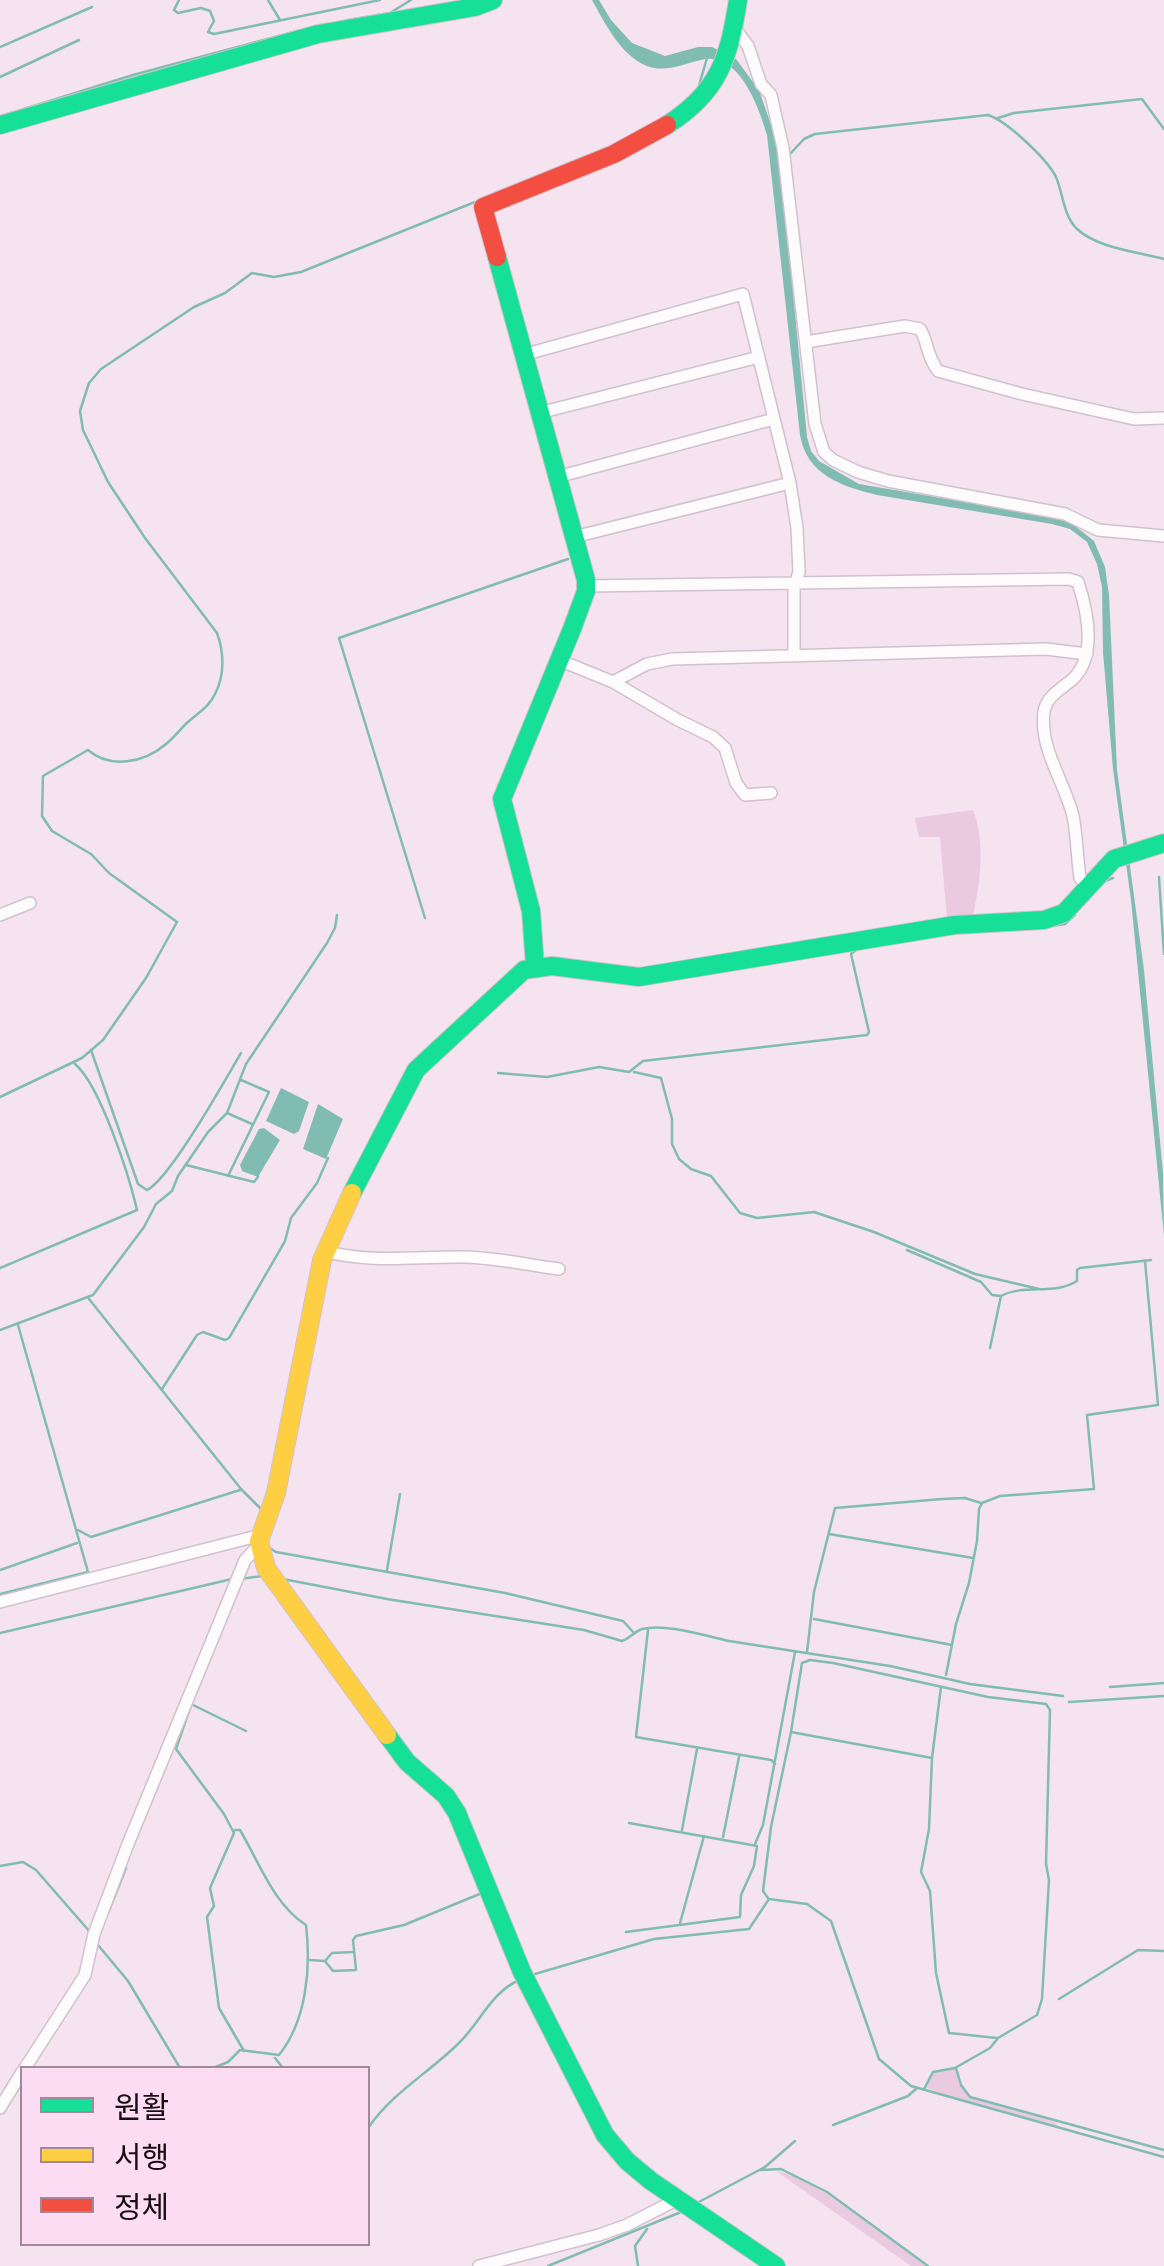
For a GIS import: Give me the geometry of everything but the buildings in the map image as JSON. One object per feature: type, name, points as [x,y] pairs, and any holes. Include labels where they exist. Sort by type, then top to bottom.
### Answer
[{"type":"street","points":[[0,124],[318,34],[475,7],[493,0]]},
{"type":"street","points":[[536,966],[531,911],[502,800],[586,586],[483,207],[646,138],[687,114],[704,98],[727,60],[738,0]]},
{"type":"street","points":[[734,28],[748,46],[761,84],[771,95],[779,131],[815,424],[824,452],[833,460],[888,481],[1065,514],[1098,530],[1164,536]]},
{"type":"street","points":[[523,354],[743,294],[790,483],[797,528],[799,572],[794,654]]},
{"type":"street","points":[[806,342],[905,326],[920,330],[925,336],[925,348],[938,371],[1134,418],[1164,418]]},
{"type":"street","points":[[539,413],[758,357]]},
{"type":"street","points":[[557,477],[774,419]]},
{"type":"street","points":[[574,537],[790,483]]},
{"type":"street","points":[[586,586],[1069,579],[1078,582],[1084,599],[1087,654],[1081,669],[1051,697],[1044,710],[1046,737],[1072,815],[1080,878],[1087,885]]},
{"type":"street","points":[[612,682],[647,664],[672,658],[1046,649],[1087,654]]},
{"type":"street","points":[[559,660],[612,682],[713,737],[725,748],[740,792],[771,793]]},
{"type":"street","points":[[27,2066],[85,1975],[94,1934],[164,1755],[245,1560],[260,1540],[290,1436],[324,1251],[416,1070],[524,970],[536,966],[614,978],[639,977],[954,925],[1044,920],[1064,912],[1087,885],[1126,856],[1164,844]]},
{"type":"street","points":[[0,915],[30,904]]},
{"type":"street","points":[[324,1251],[397,1260],[472,1257],[560,1270]]},
{"type":"street","points":[[0,1602],[260,1540]]},
{"type":"street","points":[[260,1540],[266,1568],[357,1696],[407,1762],[446,1796],[457,1813],[522,1972],[605,2135],[627,2161],[776,2266]]},
{"type":"street","points":[[0,2108],[20,2076]]},
{"type":"street","points":[[479,2266],[627,2225],[678,2199]]},
{"type":"shaded area","points":[[592,0],[599,0],[632,43],[665,56],[712,47],[736,59],[759,90],[779,148],[807,437],[819,461],[859,484],[1059,518],[1094,541],[1105,567],[1109,595],[1117,770],[1144,970],[1163,1173],[1164,1236],[1131,900],[1113,769],[1102,587],[1087,542],[1070,529],[1052,524],[877,495],[839,483],[818,469],[804,449],[800,435],[767,135],[753,97],[736,72],[714,59],[661,69],[637,61],[614,38]]},
{"type":"shaded area","points":[[973,810],[980,862],[973,914],[947,919],[940,837],[919,837],[915,818]]},
{"type":"shaded area","points":[[281,1088],[309,1102],[299,1131],[294,1134],[266,1121]]},
{"type":"shaded area","points":[[318,1104],[343,1119],[326,1159],[303,1149]]},
{"type":"shaded area","points":[[264,1128],[280,1140],[258,1177],[242,1171],[240,1165],[259,1129]]},
{"type":"shaded area","points":[[955,2069],[970,2098],[1055,2122],[1059,2127],[925,2087],[933,2073]]},
{"type":"shaded area","points":[[776,2171],[794,2175],[827,2194],[926,2266],[911,2266]]},
{"type":"waterway","points":[[179,0],[174,10],[178,13],[201,8],[210,11],[214,21],[208,32],[214,34],[380,0]]},
{"type":"waterway","points":[[268,0],[280,20]]},
{"type":"waterway","points":[[348,20],[390,13],[411,0]]},
{"type":"waterway","points":[[0,47],[92,7]]},
{"type":"waterway","points":[[11,113],[301,30]]},
{"type":"waterway","points":[[0,77],[79,40]]},
{"type":"waterway","points":[[698,89],[707,58]]},
{"type":"waterway","points":[[998,118],[1142,99],[1164,129]]},
{"type":"waterway","points":[[790,154],[815,134],[988,115],[1015,133],[1051,169],[1068,216],[1084,235],[1106,245],[1164,259]]},
{"type":"waterway","points":[[0,1097],[82,1058],[103,1040],[146,978],[177,922],[109,873],[91,854],[52,831],[42,816],[43,776],[88,750],[106,760],[148,756],[169,742],[210,702],[222,671],[217,633],[108,482],[83,430],[80,411],[89,383],[101,369],[252,273],[274,277],[301,272],[475,202]]},
{"type":"waterway","points":[[425,918],[339,638],[568,559]]},
{"type":"waterway","points":[[1159,877],[1164,954]]},
{"type":"waterway","points":[[1087,901],[1103,882],[1113,878]]},
{"type":"waterway","points":[[0,1330],[93,1295],[144,1227],[156,1204],[172,1191],[208,1132],[227,1113],[246,1064],[327,943],[337,915]]},
{"type":"waterway","points":[[1052,926],[1065,924],[1075,915]]},
{"type":"waterway","points":[[498,1073],[547,1077],[599,1067],[629,1072],[643,1061],[867,1035],[851,954],[856,950]]},
{"type":"waterway","points":[[91,1050],[138,1184],[147,1190],[183,1149],[241,1053]]},
{"type":"waterway","points":[[0,1268],[137,1210],[103,1110],[75,1064]]},
{"type":"waterway","points":[[634,1072],[661,1078],[672,1119],[672,1144],[679,1159],[691,1169],[711,1176],[740,1213],[757,1218],[814,1212],[975,1274],[1039,1289]]},
{"type":"waterway","points":[[228,1176],[269,1092],[241,1080]]},
{"type":"waterway","points":[[227,1113],[252,1124]]},
{"type":"waterway","points":[[162,1389],[197,1335],[203,1332],[229,1338],[285,1241],[291,1218],[317,1183],[328,1158]]},
{"type":"waterway","points":[[186,1165],[254,1182],[258,1177]]},
{"type":"waterway","points":[[907,1250],[981,1282],[992,1295],[1001,1296]]},
{"type":"waterway","points":[[990,1348],[1001,1296],[1068,1285],[1077,1281],[1080,1268],[1151,1260]]},
{"type":"waterway","points":[[946,1675],[969,1583],[982,1503],[1000,1496],[1094,1489],[1087,1415],[1158,1405],[1145,1261]]},
{"type":"waterway","points":[[89,1299],[261,1509]]},
{"type":"waterway","points":[[0,1594],[88,1572],[18,1325]]},
{"type":"waterway","points":[[78,1530],[91,1537],[240,1490]]},
{"type":"waterway","points":[[387,1570],[400,1494]]},
{"type":"waterway","points":[[807,1652],[814,1592],[835,1508],[965,1498],[981,1503]]},
{"type":"waterway","points":[[829,1534],[973,1558]]},
{"type":"waterway","points":[[0,1570],[77,1543]]},
{"type":"waterway","points":[[268,1547],[276,1552],[505,1593],[623,1621],[634,1633]]},
{"type":"waterway","points":[[240,1579],[262,1576]]},
{"type":"waterway","points":[[0,1633],[232,1579]]},
{"type":"waterway","points":[[283,1579],[584,1630],[622,1641],[642,1629],[674,1629],[890,1666],[970,1684],[1063,1696]]},
{"type":"waterway","points":[[814,1619],[952,1645]]},
{"type":"waterway","points":[[648,1630],[636,1737],[771,1760],[775,1764]]},
{"type":"waterway","points":[[755,1844],[763,1825],[795,1652]]},
{"type":"waterway","points":[[924,2089],[933,2072],[955,2068],[1037,2015],[1042,1999],[1049,1880],[1046,1864],[1050,1710],[1046,1704],[988,1697],[833,1663],[802,1663],[791,1732],[932,1758]]},
{"type":"waterway","points":[[1110,1687],[1164,1683]]},
{"type":"waterway","points":[[941,1687],[929,1829],[921,1872],[930,1891],[936,1973],[949,2033],[997,2038]]},
{"type":"waterway","points":[[1069,1702],[1164,1696]]},
{"type":"waterway","points":[[193,1705],[246,1731]]},
{"type":"waterway","points":[[190,1708],[176,1749],[234,1833],[210,1888],[214,1906],[207,1917],[219,2008],[244,2051]]},
{"type":"waterway","points":[[768,1898],[763,1891],[771,1827],[791,1732]]},
{"type":"waterway","points":[[682,1830],[697,1749]]},
{"type":"waterway","points":[[723,1837],[739,1757]]},
{"type":"waterway","points":[[626,1932],[740,1917],[741,1895],[754,1866],[757,1846],[629,1823]]},
{"type":"waterway","points":[[218,2066],[240,2050],[279,2055],[296,2026],[307,1975],[306,1925],[276,1895],[240,1830],[235,1830]]},
{"type":"waterway","points":[[680,1923],[704,1836]]},
{"type":"waterway","points":[[0,1866],[23,1862],[36,1870],[90,1932]]},
{"type":"waterway","points":[[108,1913],[126,1868]]},
{"type":"waterway","points":[[310,1960],[325,1961],[333,1971],[356,1970],[356,1936],[404,1925],[482,1893]]},
{"type":"waterway","points":[[535,1974],[654,1939],[749,1929],[769,1899],[807,1904],[831,1921],[879,2059],[911,2086],[1164,2157]]},
{"type":"waterway","points":[[98,1945],[128,1981],[179,2066]]},
{"type":"waterway","points":[[1059,1999],[1138,1950],[1164,1951]]},
{"type":"waterway","points":[[325,1961],[332,1953],[353,1952]]},
{"type":"waterway","points":[[370,2126],[389,2103],[460,2042],[501,1992],[519,1980]]},
{"type":"waterway","points":[[275,2058],[281,2066]]},
{"type":"waterway","points":[[956,2068],[970,2097],[1164,2150]]},
{"type":"waterway","points":[[833,2125],[908,2096],[917,2088]]},
{"type":"waterway","points":[[695,2204],[765,2167],[795,2141]]},
{"type":"waterway","points":[[760,2170],[781,2169],[827,2192],[928,2266]]},
{"type":"waterway","points":[[548,2266],[681,2212]]},
{"type":"waterway","points":[[638,2266],[635,2246],[647,2229]]},
{"type":"traffic: fast","points":[[0,125],[318,34],[475,7],[493,0]]},
{"type":"traffic: fast","points":[[667,125],[699,100],[719,72],[738,0]]},
{"type":"traffic: fast","points":[[497,257],[586,580],[586,591],[572,629],[502,799],[531,911],[535,966]]},
{"type":"traffic: fast","points":[[352,1193],[416,1070],[524,970],[552,966],[639,977],[955,925],[1044,920],[1064,913],[1114,859],[1164,843]]},
{"type":"traffic: fast","points":[[387,1735],[407,1762],[446,1796],[457,1813],[522,1972],[605,2135],[651,2181],[776,2266]]},
{"type":"traffic: slow","points":[[352,1193],[322,1260],[276,1493],[259,1541],[266,1568],[387,1735]]},
{"type":"traffic: jam","points":[[497,257],[483,207],[614,154],[667,125]]}]
